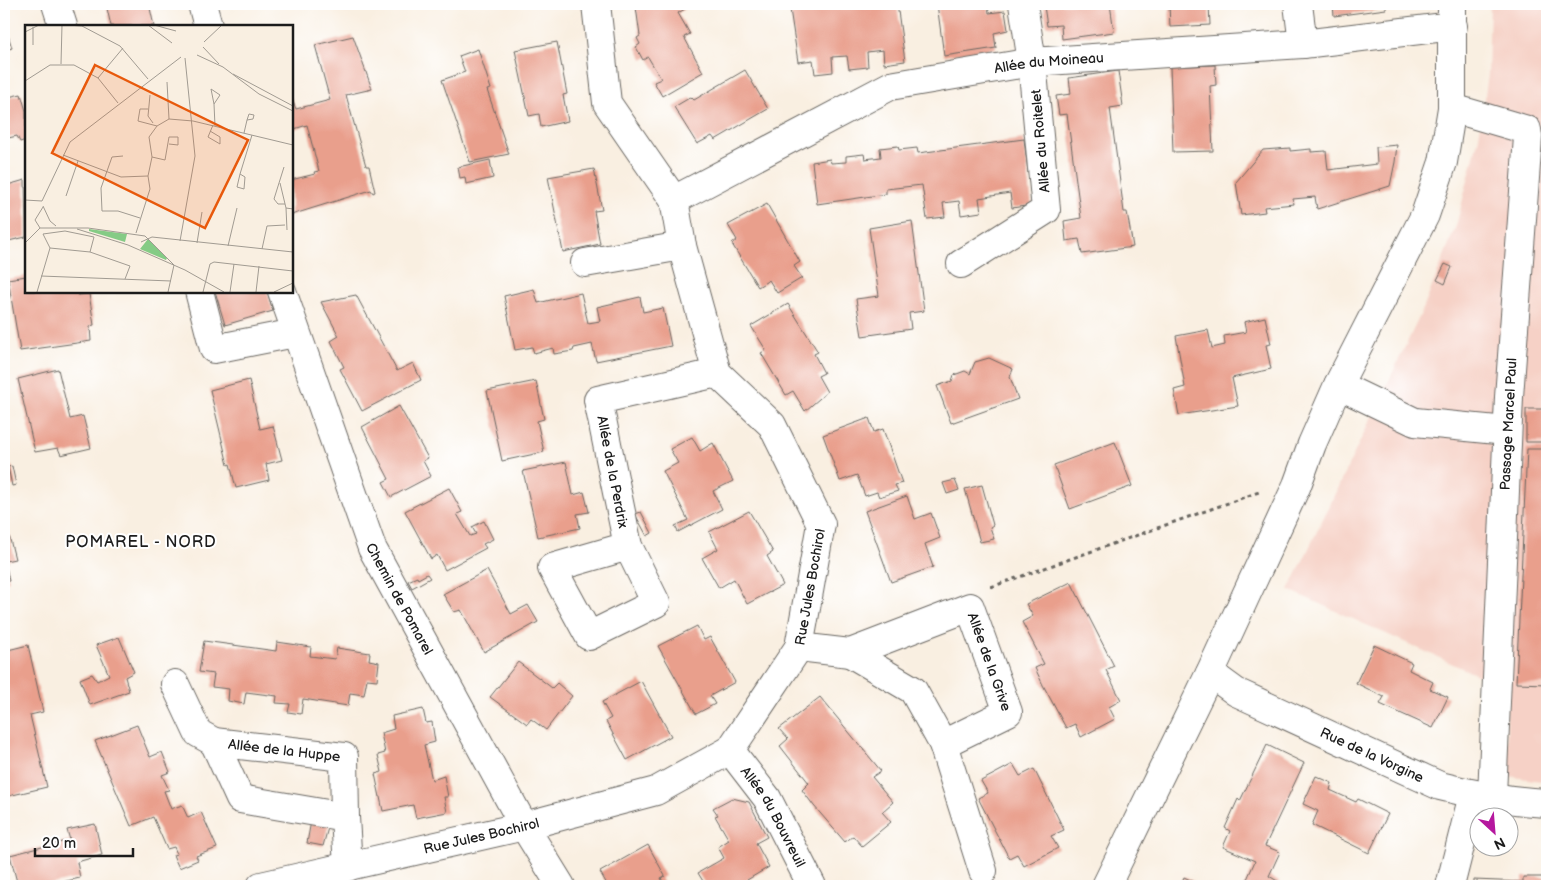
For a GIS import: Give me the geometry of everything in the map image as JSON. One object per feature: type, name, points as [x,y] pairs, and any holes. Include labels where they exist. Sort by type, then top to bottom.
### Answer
[{"type":"street","points":[[56,4],[63,25]]},
{"type":"street","points":[[202,4],[208,25]]},
{"type":"street","points":[[596,4],[607,103],[674,200],[682,246],[717,373]]},
{"type":"street","points":[[1023,4],[1032,62]]},
{"type":"street","points":[[1298,4],[1303,44]]},
{"type":"street","points":[[1106,886],[1210,673],[1297,485],[1312,444],[1338,385],[1425,216],[1443,162],[1452,108],[1453,15]]},
{"type":"street","name":"Allée du Moineau","points":[[674,200],[890,86],[1032,62],[1303,44],[1453,15]]},
{"type":"street","name":"Allée du Roitelet","points":[[961,264],[1046,210],[1032,62]]},
{"type":"street","name":"Passage Marcel Paul","points":[[1450,886],[1483,796],[1527,147],[1526,130],[1452,108]]},
{"type":"street","points":[[585,262],[682,246]]},
{"type":"street","points":[[199,292],[214,349],[295,333]]},
{"type":"street","name":"Chemin de Pomarel","points":[[282,292],[295,333],[372,548],[524,826],[561,886]]},
{"type":"street","name":"Allée de la Perdrix","points":[[628,546],[598,400],[717,373]]},
{"type":"street","name":"Rue Jules Bochirol","points":[[262,886],[337,875],[656,791],[730,750],[799,647],[821,524],[772,425],[717,373]]},
{"type":"street","points":[[1338,385],[1415,422],[1507,431]]},
{"type":"street","name":"Allée de la Grive","points":[[850,653],[970,608],[1008,712],[943,744]]},
{"type":"street","name":"Allée de la Grive","points":[[799,647],[850,653],[913,690],[943,744],[983,871]]},
{"type":"street","name":"Rue de la Vorgine","points":[[1210,673],[1236,692],[1440,786],[1483,796],[1523,802],[1547,803]]},
{"type":"street","points":[[175,684],[198,733],[214,742]]},
{"type":"street","name":"Allée de la Huppe","points":[[214,742],[240,799],[344,817]]},
{"type":"street","name":"Allée de la Huppe","points":[[214,742],[344,757],[344,817],[337,875]]},
{"type":"street","name":"Allée du Bouvreuil","points":[[730,750],[767,798],[812,886]]},
{"type":"path","points":[[970,608],[975,593],[1260,492]]},
{"type":"shaded area","points":[[1490,4],[1547,4],[1547,782],[1508,776],[1506,688],[1289,590],[1424,307],[1456,226],[1479,137],[1488,75]]},
{"type":"building","points":[[106,4],[149,4],[154,25],[111,25]]},
{"type":"building","points":[[684,4],[685,9],[678,13],[690,34],[684,37],[703,72],[662,96],[654,82],[661,79],[648,57],[643,60],[636,47],[640,44],[637,38],[640,36],[636,7]]},
{"type":"building","points":[[833,4],[897,4],[905,61],[884,64],[883,50],[867,52],[868,67],[849,69],[847,56],[832,57],[833,72],[815,74],[813,60],[798,62],[790,9]]},
{"type":"building","points":[[937,4],[988,4],[989,13],[1005,11],[1008,30],[994,33],[996,48],[944,56]]},
{"type":"building","points":[[1110,4],[1114,32],[1062,39],[1061,25],[1047,26],[1044,6]]},
{"type":"building","points":[[1169,4],[1209,4],[1210,25],[1170,27]]},
{"type":"building","points":[[1333,4],[1386,4],[1386,9],[1334,16]]},
{"type":"building","points":[[4,22],[12,48],[4,51]]},
{"type":"building","points":[[353,36],[372,89],[346,95],[366,166],[369,166],[375,192],[373,193],[371,190],[292,215],[292,180],[315,174],[314,172],[319,171],[307,125],[292,130],[292,99],[296,109],[330,100],[315,45]]},
{"type":"building","points":[[557,42],[567,94],[563,95],[568,121],[541,127],[539,114],[529,116],[515,50]]},
{"type":"building","points":[[478,49],[491,89],[487,90],[509,154],[470,162],[442,80],[465,72],[459,56]]},
{"type":"building","points":[[1215,65],[1216,85],[1210,86],[1213,151],[1173,152],[1170,67]]},
{"type":"building","points":[[745,70],[768,109],[715,140],[712,136],[697,144],[674,107],[691,97],[694,100]]},
{"type":"building","points":[[1118,71],[1123,106],[1110,108],[1124,212],[1127,212],[1133,247],[1082,254],[1079,239],[1066,241],[1064,221],[1081,218],[1067,114],[1059,115],[1056,96],[1071,94],[1069,78]]},
{"type":"building","points":[[21,94],[25,108],[25,140],[20,142],[17,136],[4,139],[4,98]]},
{"type":"building","points":[[1024,139],[1032,205],[1012,208],[1010,193],[979,198],[981,212],[961,215],[959,201],[943,203],[945,217],[927,219],[922,185],[886,189],[886,194],[817,204],[812,162],[830,159],[831,163],[846,162],[846,156],[864,154],[865,159],[881,157],[880,148],[898,146],[899,150],[917,148],[918,153]]},
{"type":"building","points":[[1397,145],[1390,186],[1317,209],[1315,197],[1293,199],[1294,204],[1264,207],[1265,212],[1241,215],[1236,182],[1263,150],[1290,148],[1290,151],[1311,149],[1311,152],[1326,151],[1328,170],[1377,164],[1376,147]]},
{"type":"building","points":[[490,160],[493,178],[466,184],[465,177],[460,178],[458,167]]},
{"type":"building","points":[[594,169],[602,210],[594,211],[600,244],[563,252],[548,177]]},
{"type":"building","points":[[25,180],[25,237],[4,242],[4,186]]},
{"type":"building","points":[[767,204],[800,262],[794,266],[802,278],[777,293],[769,280],[758,287],[732,244],[737,240],[728,225]]},
{"type":"building","points":[[912,221],[924,311],[909,313],[911,329],[862,336],[856,299],[879,296],[869,228]]},
{"type":"building","points":[[1445,264],[1452,267],[1445,284],[1437,280]]},
{"type":"building","points":[[25,276],[25,292],[77,292],[78,295],[89,294],[94,325],[90,326],[91,341],[20,351],[8,279]]},
{"type":"building","points":[[534,289],[538,303],[581,293],[588,323],[600,321],[597,307],[640,297],[643,312],[663,308],[671,346],[596,361],[592,344],[574,348],[573,351],[554,354],[553,348],[534,353],[532,347],[515,350],[504,296]]},
{"type":"building","points":[[215,292],[267,292],[273,311],[225,325]]},
{"type":"building","points":[[356,295],[397,371],[413,363],[421,380],[362,411],[340,369],[344,367],[331,341],[339,336],[321,302]]},
{"type":"building","points":[[788,304],[818,352],[814,354],[824,373],[818,376],[827,392],[805,411],[793,391],[786,395],[761,353],[766,350],[751,326]]},
{"type":"building","points":[[1265,317],[1271,344],[1266,345],[1271,369],[1232,378],[1238,406],[1179,415],[1174,390],[1185,387],[1176,336],[1208,330],[1212,348],[1225,345],[1224,336],[1246,332],[1244,322]]},
{"type":"building","points":[[989,358],[1013,369],[1010,377],[1018,399],[951,423],[937,386],[952,381],[954,375],[965,371],[970,374],[975,362]]},
{"type":"building","points":[[58,369],[70,419],[83,416],[91,448],[61,455],[58,448],[35,452],[18,379]]},
{"type":"building","points":[[249,380],[260,429],[273,426],[282,460],[266,464],[269,480],[236,488],[230,464],[228,465],[210,390]]},
{"type":"building","points":[[536,381],[544,419],[537,421],[544,452],[502,461],[487,391]]},
{"type":"building","points":[[399,406],[428,458],[423,461],[431,476],[391,497],[383,482],[389,479],[362,427]]},
{"type":"building","points":[[1526,409],[1545,409],[1545,442],[1526,442]]},
{"type":"building","points":[[869,418],[874,432],[883,429],[902,483],[895,485],[898,491],[879,497],[877,492],[865,496],[857,475],[840,481],[823,435]]},
{"type":"building","points":[[692,437],[700,451],[713,443],[733,481],[713,491],[722,509],[678,532],[675,526],[688,520],[663,471],[678,463],[670,449]]},
{"type":"building","points":[[1115,442],[1132,486],[1070,509],[1054,465]]},
{"type":"building","points":[[1527,449],[1547,449],[1547,684],[1516,683]]},
{"type":"building","points":[[566,462],[573,495],[584,492],[589,512],[577,514],[580,528],[538,537],[523,471]]},
{"type":"building","points":[[12,466],[16,485],[12,486],[8,467]]},
{"type":"building","points":[[955,480],[959,490],[947,494],[943,483]]},
{"type":"building","points":[[982,485],[993,525],[990,527],[994,539],[980,542],[965,489]]},
{"type":"building","points":[[449,488],[462,512],[457,514],[470,536],[476,534],[472,527],[484,521],[493,539],[483,544],[486,548],[445,570],[437,555],[431,559],[405,511]]},
{"type":"building","points":[[907,496],[915,519],[931,513],[940,538],[925,544],[933,567],[891,582],[865,511]]},
{"type":"building","points":[[749,511],[773,552],[767,556],[783,585],[747,604],[734,579],[719,588],[702,558],[718,549],[709,532]]},
{"type":"building","points":[[641,512],[652,533],[647,536],[635,514]]},
{"type":"building","points":[[4,516],[15,559],[5,561],[9,581],[4,582]]},
{"type":"building","points":[[487,570],[511,614],[528,605],[538,622],[484,652],[461,610],[454,612],[443,594]]},
{"type":"building","points":[[427,574],[430,578],[412,588],[408,581],[417,577],[418,579]]},
{"type":"building","points":[[1071,582],[1114,666],[1106,670],[1121,700],[1109,707],[1115,719],[1081,737],[1075,724],[1066,728],[1043,685],[1035,668],[1044,664],[1022,622],[1033,616],[1026,604]]},
{"type":"building","points":[[697,626],[704,640],[710,637],[735,682],[710,696],[715,704],[696,714],[658,646]]},
{"type":"building","points":[[119,637],[134,672],[125,677],[129,691],[90,705],[80,679],[92,674],[97,681],[109,675],[96,645]]},
{"type":"building","points":[[204,641],[276,651],[277,642],[311,647],[310,656],[335,659],[337,648],[370,653],[369,660],[379,662],[377,680],[367,679],[364,695],[350,693],[348,706],[303,699],[301,714],[288,712],[290,704],[276,703],[277,696],[246,692],[244,704],[228,701],[229,689],[212,687],[214,674],[199,672]]},
{"type":"building","points":[[28,645],[43,712],[30,715],[47,787],[4,797],[4,651]]},
{"type":"building","points":[[1374,645],[1412,663],[1409,670],[1433,682],[1430,689],[1448,697],[1433,728],[1380,704],[1384,697],[1356,683]]},
{"type":"building","points":[[518,662],[552,688],[557,683],[572,696],[546,730],[531,719],[527,724],[490,697]]},
{"type":"building","points":[[641,681],[671,736],[627,760],[606,721],[611,718],[602,702]]},
{"type":"building","points":[[820,697],[881,771],[872,777],[893,802],[882,812],[891,822],[862,846],[853,836],[845,842],[814,806],[802,790],[809,783],[780,746],[788,739],[779,729]]},
{"type":"building","points":[[423,709],[426,723],[432,722],[435,742],[424,745],[432,780],[444,776],[448,797],[444,797],[447,812],[416,818],[413,805],[383,811],[375,774],[382,772],[378,755],[385,753],[381,733],[394,729],[392,716]]},
{"type":"building","points":[[137,725],[150,757],[162,752],[170,772],[162,775],[169,790],[164,791],[171,809],[182,805],[188,818],[201,812],[217,848],[196,856],[198,860],[179,868],[173,855],[177,854],[174,847],[167,849],[153,817],[131,826],[95,741]]},
{"type":"building","points":[[1267,745],[1304,763],[1265,846],[1280,852],[1269,876],[1279,882],[1277,886],[1244,886],[1255,861],[1223,847],[1230,831],[1225,828]]},
{"type":"building","points":[[1013,764],[1020,776],[1034,769],[1064,830],[1051,836],[1058,848],[1024,866],[1017,854],[1009,858],[978,798],[988,793],[981,781]]},
{"type":"building","points":[[1316,776],[1332,783],[1330,790],[1356,802],[1358,799],[1388,814],[1369,853],[1312,825],[1318,811],[1303,804]]},
{"type":"building","points":[[732,798],[749,802],[767,837],[756,843],[769,867],[747,880],[750,886],[706,886],[698,873],[724,858],[718,847],[729,840],[715,816],[718,815],[713,808]]},
{"type":"building","points":[[311,821],[329,824],[323,846],[307,843]]},
{"type":"building","points":[[95,824],[102,855],[77,862],[80,878],[44,886],[18,886],[10,855],[70,840],[67,830]]},
{"type":"building","points":[[648,845],[665,876],[661,878],[665,886],[608,886],[600,872]]},
{"type":"building","points":[[1184,877],[1203,886],[1180,886]]},
{"type":"building","points":[[1523,877],[1547,877],[1547,886],[1474,886],[1474,880],[1523,882]]},
{"type":"district","name":"POMAREL - NORD","points":[[141,541]]}]
